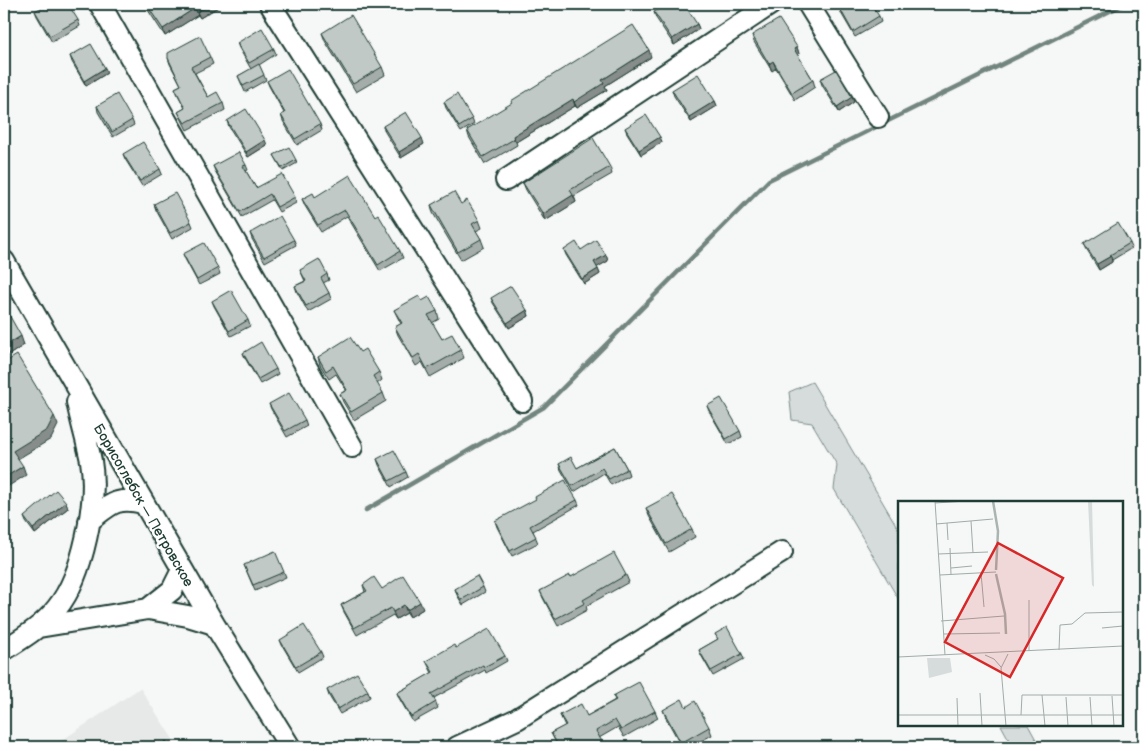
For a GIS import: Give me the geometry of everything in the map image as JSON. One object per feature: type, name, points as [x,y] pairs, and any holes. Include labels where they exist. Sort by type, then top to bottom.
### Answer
[{"type":"street","points":[[100,4],[352,447]]},
{"type":"street","points":[[270,4],[522,401]]},
{"type":"street","points":[[506,180],[772,4]]},
{"type":"street","points":[[808,4],[878,117]]},
{"type":"street","name":"Борисоглебск — Петровское","points":[[4,261],[182,570],[290,747]]},
{"type":"street","points":[[4,650],[39,626],[58,607],[68,590],[83,553],[92,498],[91,463],[71,380]]},
{"type":"street","points":[[89,521],[110,505],[119,501],[129,500],[143,503]]},
{"type":"street","points":[[457,747],[516,719],[782,552]]},
{"type":"street","points":[[148,609],[172,590],[182,570]]},
{"type":"street","points":[[39,626],[148,609],[188,616],[214,624]]},
{"type":"shaded area","points":[[812,382],[898,528],[898,598],[834,489],[837,465],[812,423],[792,420],[789,392]]},
{"type":"shaded area","points":[[140,688],[178,747],[52,747]]},
{"type":"shaded area","points":[[1002,726],[1029,726],[1040,747],[1013,747]]},
{"type":"building","points":[[47,4],[68,4],[78,20],[50,36],[35,11]]},
{"type":"building","points":[[146,4],[210,4],[197,12],[195,8],[163,29]]},
{"type":"building","points":[[668,4],[684,4],[697,24],[672,39],[654,12]]},
{"type":"building","points":[[845,4],[871,4],[879,16],[853,32],[839,7]]},
{"type":"building","points":[[351,15],[382,67],[353,84],[322,33]]},
{"type":"building","points":[[779,19],[797,47],[794,49],[813,80],[792,93],[773,61],[769,64],[752,35]]},
{"type":"building","points":[[633,25],[649,50],[602,80],[604,83],[574,102],[573,99],[513,136],[514,139],[483,157],[467,130]]},
{"type":"building","points":[[262,28],[274,49],[249,63],[237,43]]},
{"type":"building","points":[[200,36],[210,57],[191,67],[208,97],[217,92],[223,103],[185,123],[178,112],[185,108],[175,88],[181,85],[168,58],[168,53]]},
{"type":"building","points":[[91,44],[105,68],[84,81],[70,56]]},
{"type":"building","points":[[259,64],[264,75],[243,86],[238,76]]},
{"type":"building","points":[[288,69],[320,124],[295,139],[281,115],[285,113],[267,81]]},
{"type":"building","points":[[836,70],[852,97],[837,107],[820,79]]},
{"type":"building","points":[[698,74],[715,101],[689,117],[672,90]]},
{"type":"building","points":[[117,94],[132,120],[112,132],[97,106]]},
{"type":"building","points":[[457,94],[472,119],[459,127],[444,102]]},
{"type":"building","points":[[246,109],[265,140],[246,152],[227,121]]},
{"type":"building","points":[[406,112],[422,138],[399,152],[383,126]]},
{"type":"building","points":[[646,115],[660,137],[639,150],[625,128]]},
{"type":"building","points":[[593,138],[610,167],[570,190],[573,195],[543,214],[523,183]]},
{"type":"building","points":[[143,142],[160,169],[140,181],[123,154]]},
{"type":"building","points":[[289,147],[296,160],[282,168],[274,155]]},
{"type":"building","points":[[239,152],[246,165],[243,166],[256,188],[282,174],[295,197],[277,207],[270,194],[240,212],[213,166]]},
{"type":"building","points":[[350,175],[375,216],[378,214],[400,251],[378,265],[345,210],[318,225],[302,199],[313,193],[315,197]]},
{"type":"building","points":[[454,192],[461,204],[467,200],[479,220],[472,224],[481,239],[458,252],[431,205]]},
{"type":"building","points":[[175,193],[191,222],[170,233],[154,204]]},
{"type":"building","points":[[280,216],[294,240],[264,257],[250,233]]},
{"type":"building","points":[[1118,223],[1130,243],[1097,264],[1084,244]]},
{"type":"building","points":[[596,240],[606,255],[594,262],[598,269],[582,279],[564,250],[576,242],[581,250]]},
{"type":"building","points":[[204,243],[218,268],[197,280],[183,254]]},
{"type":"building","points":[[319,259],[327,274],[321,278],[329,293],[306,306],[295,286],[306,281],[300,270]]},
{"type":"building","points":[[511,286],[527,310],[507,323],[491,298]]},
{"type":"building","points":[[231,290],[248,320],[229,331],[212,301]]},
{"type":"building","points":[[419,296],[422,301],[429,297],[437,311],[428,315],[442,339],[452,334],[461,350],[427,369],[419,354],[413,358],[395,327],[402,323],[394,310]]},
{"type":"building","points":[[4,306],[21,336],[5,346],[4,343]]},
{"type":"building","points":[[350,337],[360,352],[365,349],[379,372],[373,376],[383,393],[351,412],[340,394],[347,390],[333,366],[326,371],[318,357]]},
{"type":"building","points":[[261,342],[276,369],[258,379],[243,353]]},
{"type":"building","points":[[17,355],[54,416],[47,430],[13,451],[23,466],[4,478],[4,363]]},
{"type":"building","points":[[289,393],[305,420],[285,431],[269,404]]},
{"type":"building","points":[[721,398],[740,431],[726,439],[707,406]]},
{"type":"building","points":[[615,447],[627,469],[609,479],[602,468],[572,486],[559,464],[571,457],[577,468]]},
{"type":"building","points":[[394,450],[406,472],[389,481],[377,459]]},
{"type":"building","points":[[565,480],[577,500],[530,526],[536,537],[510,551],[495,521],[536,499],[535,497]]},
{"type":"building","points":[[56,490],[66,502],[33,529],[24,517]]},
{"type":"building","points":[[672,494],[692,529],[666,544],[646,508]]},
{"type":"building","points":[[275,551],[284,572],[253,585],[244,565]]},
{"type":"building","points":[[614,553],[626,575],[583,600],[585,603],[555,619],[540,591],[570,575],[571,577]]},
{"type":"building","points":[[403,575],[420,602],[407,610],[404,605],[393,612],[391,608],[354,628],[341,605],[367,591],[363,585],[374,577],[382,589]]},
{"type":"building","points":[[477,576],[483,587],[461,600],[455,589]]},
{"type":"building","points":[[304,625],[321,652],[296,667],[280,640]]},
{"type":"building","points":[[727,627],[742,654],[711,671],[699,650],[718,639],[715,634]]},
{"type":"building","points":[[489,629],[505,656],[484,667],[483,665],[431,694],[436,702],[411,717],[397,693],[433,672],[426,661],[454,645],[456,648]]},
{"type":"building","points":[[357,673],[368,691],[338,709],[327,690]]},
{"type":"building","points":[[639,682],[655,711],[621,730],[615,720],[596,731],[605,747],[559,747],[551,733],[566,725],[560,715],[581,704],[587,716],[616,700],[613,696]]},
{"type":"building","points":[[682,699],[686,707],[695,701],[709,727],[681,743],[663,710]]},
{"type":"building","points":[[166,741],[170,747],[159,747]]},
{"type":"waterway","points":[[366,510],[544,407],[769,180],[1124,4]]}]
